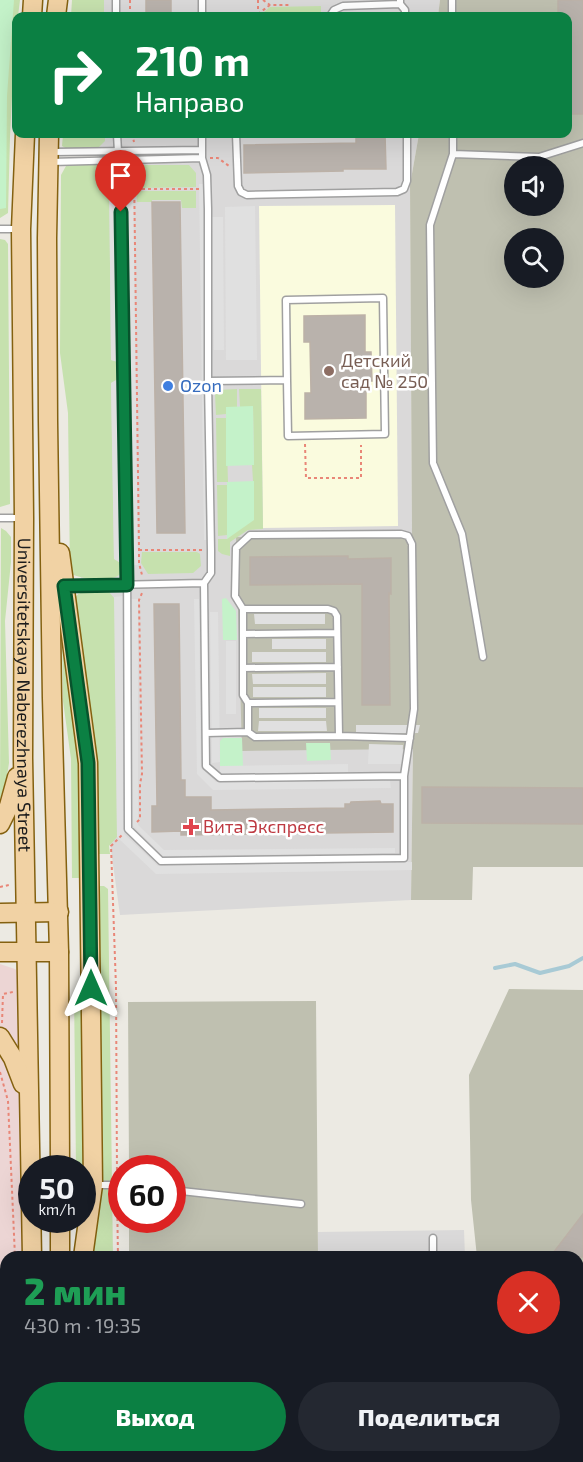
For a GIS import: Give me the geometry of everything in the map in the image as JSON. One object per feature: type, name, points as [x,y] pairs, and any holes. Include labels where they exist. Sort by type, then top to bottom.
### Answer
[{"type":"main road","name":"Universitetskaya Naberezhnaya Street","points":[[25,138],[21,229],[24,518],[23,758],[32,1251]]},
{"type":"main road","name":"Universitetskaya Naberezhnaya Street","points":[[49,138],[48,421],[52,698],[59,912],[60,1155]]},
{"type":"main road","points":[[48,421],[64,586],[88,763],[93,1155]]},
{"type":"main road","points":[[0,824],[9,806],[23,758]]},
{"type":"main road","points":[[0,913],[59,912]]},
{"type":"main road","points":[[0,952],[59,952]]},
{"type":"main road","points":[[0,1037],[13,1058],[28,1094]]},
{"type":"main road","points":[[60,1233],[60,1251]]},
{"type":"main road","points":[[84,1251],[86,1233]]},
{"type":"lane","points":[[333,12],[343,6],[400,2]]},
{"type":"lane","points":[[117,138],[121,189],[127,551],[128,829],[161,861],[404,858],[404,776],[414,697],[412,544],[408,536],[401,534],[250,535],[236,548],[236,596],[243,609],[243,695],[248,703],[248,732]]},
{"type":"lane","points":[[202,138],[201,158],[207,175],[208,189],[211,550],[211,573],[204,583],[206,766],[220,778],[404,776]]},
{"type":"lane","points":[[236,138],[238,186],[241,192],[247,195],[397,192],[404,189],[407,181],[407,138]]},
{"type":"lane","points":[[453,138],[453,154],[430,225],[433,463],[462,534],[483,657]]},
{"type":"lane","points":[[453,154],[539,157],[583,143]]},
{"type":"lane","points":[[48,157],[201,150]]},
{"type":"lane","points":[[48,157],[201,158]]},
{"type":"lane","points":[[0,229],[21,229]]},
{"type":"lane","points":[[383,298],[385,434],[361,434],[288,436],[286,300],[383,298]]},
{"type":"lane","points":[[208,381],[287,380]]},
{"type":"lane","points":[[0,518],[24,518]]},
{"type":"lane","points":[[64,586],[204,583]]},
{"type":"lane","points":[[243,609],[328,609],[334,611],[337,616],[338,633],[339,736]]},
{"type":"lane","points":[[243,634],[338,633]]},
{"type":"lane","points":[[243,668],[338,667]]},
{"type":"lane","points":[[248,703],[338,702]]},
{"type":"lane","points":[[206,733],[248,732],[255,737],[410,738]]},
{"type":"lane","points":[[186,1192],[301,1204]]},
{"type":"lane","points":[[433,1238],[433,1251]]},
{"type":"path","points":[[262,0],[270,5],[289,5]]},
{"type":"path","points":[[275,0],[275,5]]},
{"type":"path","points":[[261,12],[270,5]]},
{"type":"path","points":[[221,161],[227,166]]},
{"type":"path","points":[[121,189],[208,189]]},
{"type":"path","points":[[305,435],[306,478],[361,478],[361,434]]},
{"type":"path","points":[[127,551],[211,550]]},
{"type":"path","points":[[114,881],[119,1155]]},
{"type":"path","points":[[0,1072],[8,1101],[15,1251]]},
{"type":"path","points":[[118,1233],[118,1251]]},
{"type":"shaded area","points":[[98,0],[440,0],[438,12],[98,12]]},
{"type":"shaded area","points":[[440,0],[583,0],[583,867],[473,867],[472,900],[411,900],[413,749],[242,751],[236,537],[412,538],[410,185],[418,138],[572,138],[572,12],[438,12]]},
{"type":"shaded area","points":[[99,138],[418,138],[410,185],[412,538],[237,537],[413,748],[411,900],[120,915],[79,617]]},
{"type":"shaded area","points":[[125,168],[133,168],[138,565],[130,565]]},
{"type":"shaded area","points":[[109,169],[118,169],[121,366],[118,362],[111,360]]},
{"type":"shaded area","points":[[199,184],[203,184],[208,540],[204,540]]},
{"type":"shaded area","name":"Детский сад № 250","points":[[395,205],[398,526],[263,528],[259,206]]},
{"type":"shaded area","points":[[255,206],[257,360],[226,360],[225,207]]},
{"type":"shaded area","points":[[212,217],[223,217],[224,350],[214,350]]},
{"type":"shaded area","points":[[121,377],[122,564],[114,559],[111,383]]},
{"type":"shaded area","points":[[123,596],[124,834],[158,866],[412,862],[412,870],[156,874],[117,837],[114,597]]},
{"type":"shaded area","points":[[130,599],[138,599],[138,825],[164,850],[395,848],[395,853],[163,856],[132,825]]},
{"type":"shaded area","points":[[194,599],[199,599],[201,768],[216,782],[390,780],[391,788],[213,790],[197,774]]},
{"type":"shaded area","points":[[210,612],[218,612],[220,762],[212,763]]},
{"type":"shaded area","points":[[254,614],[325,614],[325,624],[255,624]]},
{"type":"shaded area","points":[[272,639],[326,639],[326,649],[272,649]]},
{"type":"shaded area","points":[[226,641],[236,641],[236,714],[226,714]]},
{"type":"shaded area","points":[[252,652],[326,652],[326,662],[252,662]]},
{"type":"shaded area","points":[[326,673],[326,684],[253,684],[252,674]]},
{"type":"shaded area","points":[[253,687],[326,687],[326,697],[253,697]]},
{"type":"shaded area","points":[[259,708],[326,708],[326,718],[259,718]]},
{"type":"shaded area","points":[[259,721],[326,721],[327,731],[258,731]]},
{"type":"shaded area","points":[[356,725],[420,725],[418,733],[356,734]]},
{"type":"shaded area","points":[[369,744],[403,745],[402,764],[368,764]]},
{"type":"shaded area","points":[[348,764],[348,772],[220,774],[220,766]]},
{"type":"shaded area","points":[[0,964],[15,969],[23,976],[24,1155],[18,1155],[18,1233],[25,1233],[25,1251],[0,1251]]},
{"type":"shaded area","points":[[509,989],[583,990],[583,1251],[476,1251],[471,1200],[469,1075]]},
{"type":"shaded area","points":[[316,1001],[318,1251],[129,1251],[129,1233],[186,1233],[186,1155],[129,1155],[128,1002]]},
{"type":"shaded area","points":[[464,1230],[465,1251],[318,1251],[318,1232]]},
{"type":"green space","points":[[0,0],[20,0],[18,12],[12,12],[8,213],[0,218]]},
{"type":"green space","points":[[0,0],[14,0],[7,96],[6,208],[0,209]]},
{"type":"green space","points":[[72,0],[104,0],[104,12],[71,12]]},
{"type":"green space","points":[[321,6],[321,12],[264,12],[270,7]]},
{"type":"green space","points":[[63,138],[105,138],[97,149],[67,149],[62,146]]},
{"type":"green space","points":[[101,163],[109,171],[111,360],[118,362],[122,371],[119,380],[111,383],[114,559],[121,561],[123,569],[120,575],[113,578],[94,579],[70,573],[68,413],[60,353],[61,175],[66,166]]},
{"type":"green space","points":[[141,165],[189,165],[196,173],[196,187],[136,188],[136,171]]},
{"type":"green space","points":[[136,191],[196,191],[196,208],[182,208],[181,200],[137,202]]},
{"type":"green space","points":[[0,239],[5,240],[8,244],[10,504],[0,507]]},
{"type":"green space","points":[[237,389],[237,407],[226,407],[226,414],[216,415],[215,394],[217,390]]},
{"type":"green space","points":[[239,389],[261,389],[263,529],[248,530],[230,542],[230,556],[218,551],[218,539],[227,539],[253,481],[252,465],[254,465],[253,407],[240,407]]},
{"type":"green space","points":[[253,406],[254,465],[226,466],[226,407]]},
{"type":"green space","points":[[216,418],[226,418],[228,482],[217,482]]},
{"type":"green space","points":[[254,481],[254,520],[227,539],[227,482]]},
{"type":"green space","points":[[217,485],[227,485],[227,535],[218,536]]},
{"type":"green space","points":[[1,528],[11,537],[11,562],[5,621],[9,763],[0,800]]},
{"type":"green space","points":[[142,552],[197,552],[200,554],[201,566],[193,573],[148,574],[141,563]]},
{"type":"green space","points":[[109,592],[115,599],[117,837],[109,846],[110,854],[96,854],[74,599],[78,594]]},
{"type":"green space","points":[[226,598],[236,611],[237,640],[223,640],[222,599]]},
{"type":"green space","points":[[62,625],[81,760],[82,878],[72,878],[71,759],[63,701]]},
{"type":"green space","points":[[223,738],[242,738],[243,766],[220,766],[220,741]]},
{"type":"green space","points":[[306,743],[330,743],[331,760],[307,761]]},
{"type":"green space","points":[[97,886],[104,886],[108,889],[112,1155],[108,1155],[108,1233],[113,1233],[113,1251],[93,1251],[100,1187]]},
{"type":"green space","points":[[74,991],[84,991],[86,1155],[76,1155]]},
{"type":"building","points":[[146,0],[171,0],[171,12],[146,12]]},
{"type":"building","points":[[558,0],[583,0],[583,114],[572,114],[572,12],[558,12]]},
{"type":"building","points":[[356,138],[385,138],[386,169],[244,173],[244,145],[356,143]]},
{"type":"building","points":[[152,202],[180,202],[185,533],[157,533]]},
{"type":"building","points":[[365,315],[365,352],[371,352],[372,381],[366,381],[366,418],[305,419],[305,393],[311,393],[310,342],[304,342],[304,316]]},
{"type":"building","points":[[348,556],[348,559],[391,558],[390,705],[362,705],[362,584],[250,585],[250,557]]},
{"type":"building","points":[[154,604],[179,604],[181,780],[185,780],[185,797],[211,797],[211,810],[345,808],[345,804],[351,802],[380,801],[381,804],[393,804],[393,832],[181,835],[181,831],[152,832],[152,806],[157,806]]},
{"type":"building","points":[[422,787],[583,788],[583,824],[422,823]]},
{"type":"building","points":[[583,1214],[583,1251],[555,1251]]},
{"type":"waterway","points":[[495,968],[515,964],[540,973],[569,966],[583,958]]},
{"type":"place","name":"Детский сад № 250","points":[[329,371]]},
{"type":"place","name":"Ozon","points":[[168,386]]},
{"type":"place","name":"Вита Экспресс","points":[[191,827]]},
{"type":"route","points":[[91,988],[88,763],[64,586],[127,585],[121,212]]}]
